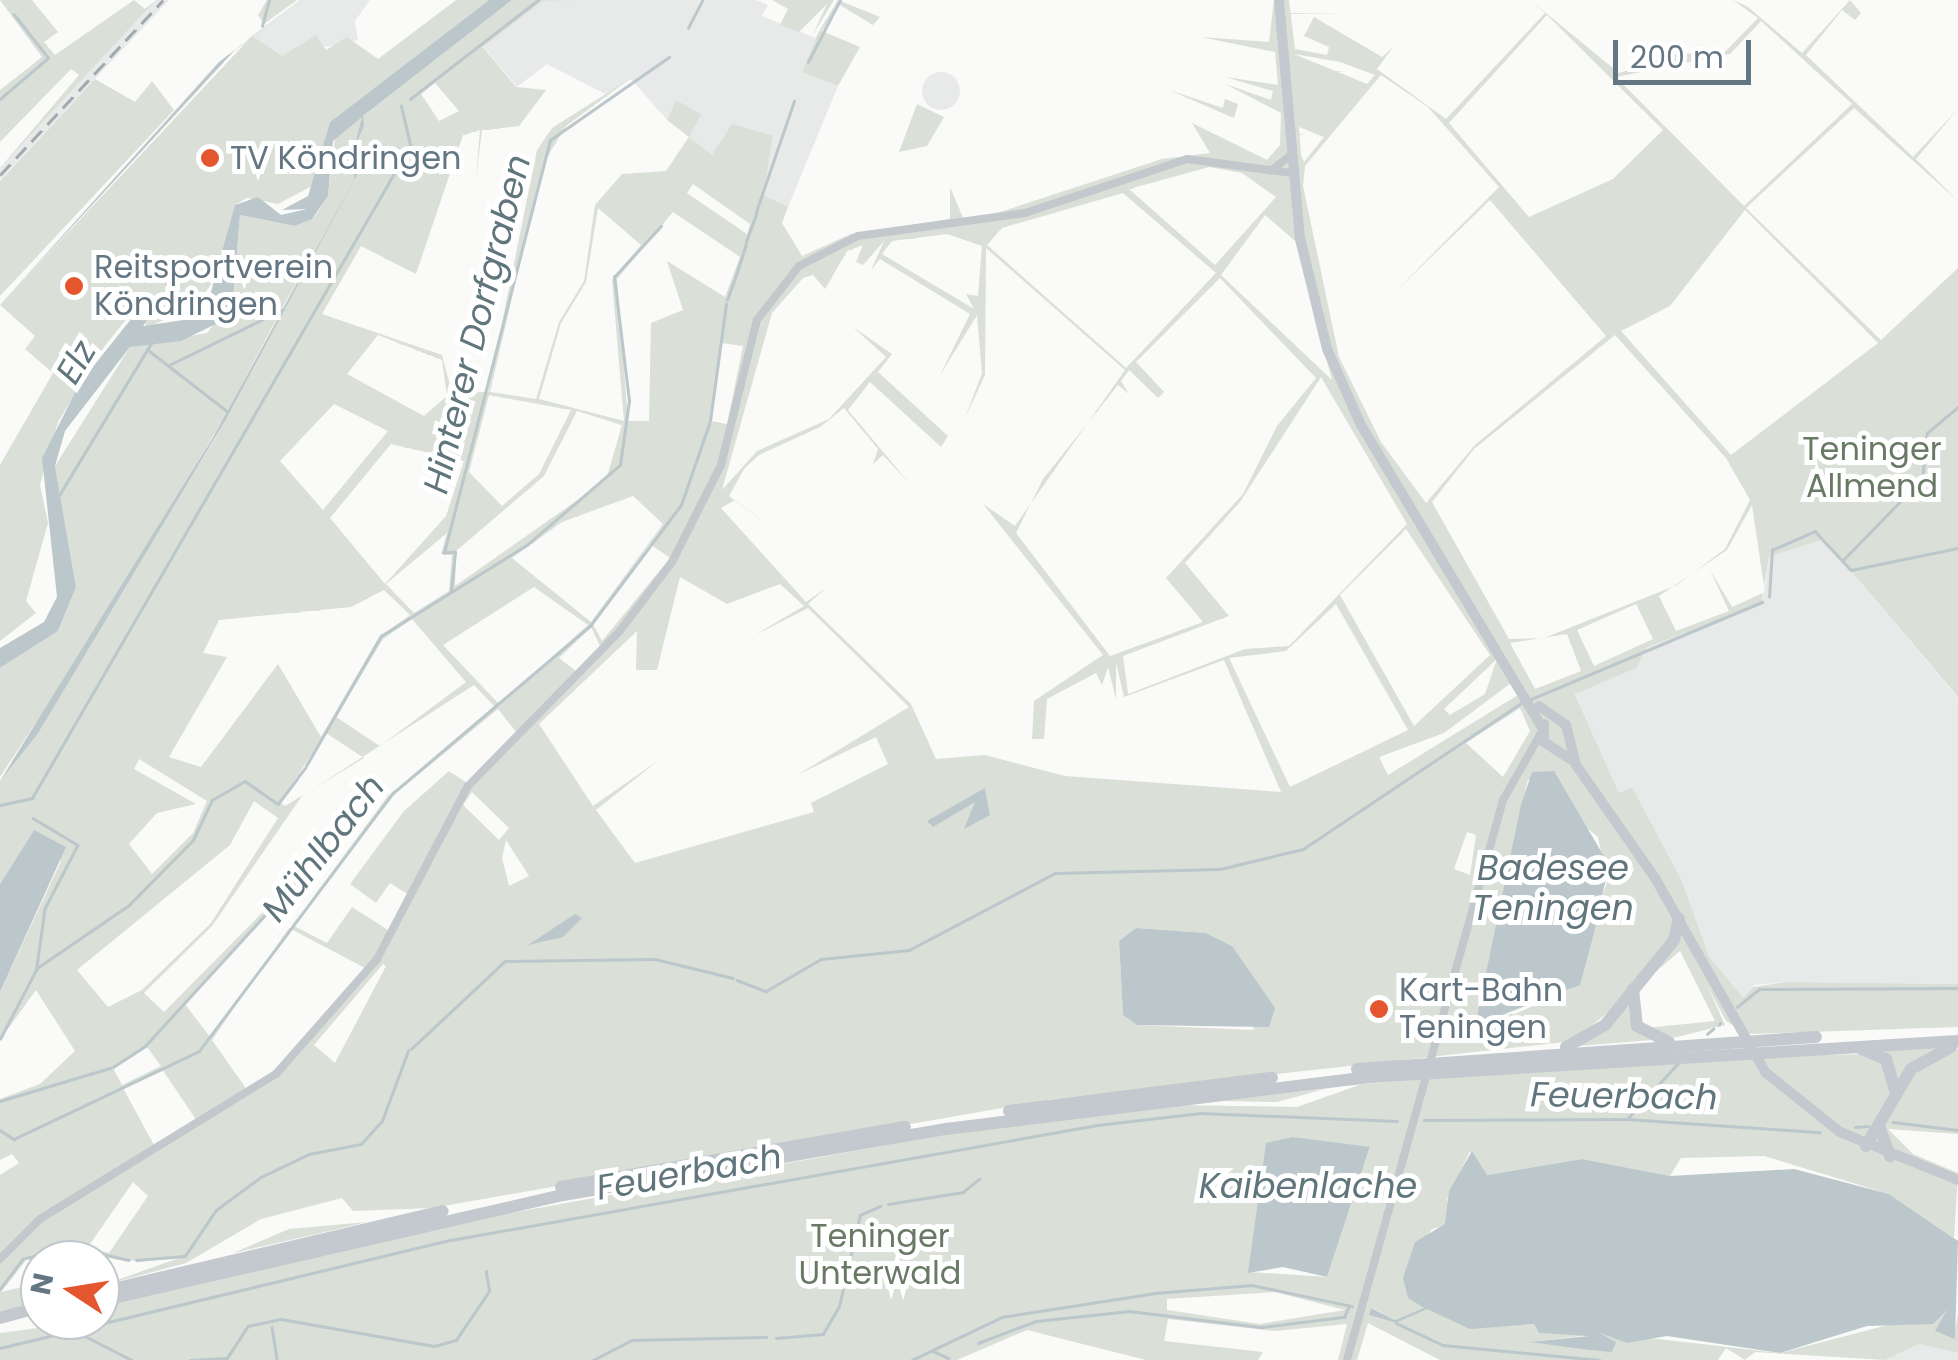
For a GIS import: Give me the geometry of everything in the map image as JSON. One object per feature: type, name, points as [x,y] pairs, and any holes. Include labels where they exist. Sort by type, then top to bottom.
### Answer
[{"type":"highway","points":[[1550,1053],[1605,1026],[1637,977],[1677,944],[1679,920]]},
{"type":"highway","points":[[1637,977],[1630,1002],[1637,1026],[1676,1044]]},
{"type":"highway","points":[[120,1287],[410,1218],[819,1140],[1129,1095],[1550,1053],[1958,1033]]},
{"type":"highway","points":[[120,1296],[563,1195],[946,1129],[1330,1081],[1835,1045],[1958,1044]]},
{"type":"highway","points":[[1870,1148],[1895,1092],[1921,1060],[1958,1044]]},
{"type":"highway","points":[[1835,1045],[1884,1058],[1895,1092]]},
{"type":"highway","points":[[1880,1131],[1890,1156]]},
{"type":"main road","points":[[1279,0],[1290,155],[1310,291],[1344,390],[1531,698],[1541,730],[1551,746],[1576,764]]},
{"type":"main road","points":[[1531,698],[1555,719],[1576,764],[1679,920]]},
{"type":"main road","points":[[1541,730],[1555,719]]},
{"type":"main road","points":[[1551,746],[1567,738]]},
{"type":"main road","points":[[1677,944],[1755,1060],[1808,1111],[1870,1148],[1958,1180]]},
{"type":"street","points":[[1272,171],[1290,155]]},
{"type":"street","points":[[0,1259],[40,1219],[276,1074],[370,968],[468,786],[604,648],[672,562],[721,465],[757,320],[799,266],[858,236],[1025,213],[1186,159],[1292,173]]},
{"type":"street","points":[[1348,1360],[1434,1048],[1523,758],[1541,730]]},
{"type":"street","points":[[1523,758],[1551,746]]},
{"type":"shaded area","points":[[156,0],[169,0],[0,180],[0,168]]},
{"type":"shaded area","points":[[300,0],[370,0],[355,21],[358,40],[281,56],[262,50],[252,36]]},
{"type":"shaded area","points":[[543,0],[700,0],[689,28],[704,0],[756,0],[768,5],[762,16],[816,38],[802,72],[838,86],[788,207],[762,195],[773,137],[712,156],[689,137],[700,114],[676,100],[667,120],[631,79],[605,94],[547,64],[517,87],[483,46]]},
{"type":"shaded area","points":[[941,72],[955,77],[960,91],[955,105],[941,110],[927,105],[922,91],[927,77]]},
{"type":"shaded area","points":[[1824,539],[1958,698],[1958,984],[1787,982],[1754,985],[1743,999],[1709,956],[1682,881],[1632,787],[1619,793],[1575,693],[1635,668],[1646,647],[1762,605],[1769,557]]},
{"type":"shaded area","points":[[1919,1344],[1958,1353],[1958,1360],[1885,1360]]},
{"type":"green space","points":[[0,0],[32,0],[58,32],[44,42],[55,55],[134,0],[145,9],[156,0],[0,168],[79,75],[71,69],[0,142],[0,90],[42,57]]},
{"type":"green space","points":[[267,0],[297,0],[264,24],[258,15]]},
{"type":"green space","points":[[456,0],[489,0],[330,122],[312,186],[278,204],[247,198],[235,205],[222,269],[194,308],[147,327],[136,307],[104,347],[58,422],[40,485],[48,523],[26,601],[36,613],[0,641],[0,465],[53,373],[25,349],[35,336],[0,305],[252,36],[282,56],[316,35],[326,50],[347,37],[378,59]]},
{"type":"green space","name":"Teninger Allmend","points":[[512,0],[543,0],[483,47],[516,87],[546,90],[519,126],[482,130],[476,178],[480,130],[463,135],[416,274],[361,246],[322,314],[442,355],[452,393],[488,392],[537,150],[552,128],[631,78],[566,126],[543,164],[490,392],[536,399],[559,322],[584,281],[595,205],[622,174],[666,171],[689,137],[712,155],[732,124],[773,136],[763,195],[788,207],[782,223],[802,256],[851,234],[950,219],[950,187],[963,218],[988,216],[1162,159],[1210,153],[1192,123],[1267,160],[1280,145],[1281,113],[1225,84],[1271,100],[1273,91],[1225,77],[1278,85],[1275,52],[1201,37],[1269,42],[1274,0],[1289,0],[1295,49],[1327,55],[1329,47],[1304,36],[1314,17],[1382,57],[1393,47],[1377,69],[1446,119],[1545,13],[1530,0],[1619,73],[1676,54],[1725,52],[1758,18],[1733,0],[1748,7],[1802,53],[1850,0],[1861,13],[1855,20],[1842,10],[1806,55],[1913,157],[1958,109],[1916,159],[1958,201],[1854,108],[1746,208],[1881,340],[1958,268],[1958,697],[1824,539],[1769,557],[1764,586],[1752,505],[1727,550],[1693,573],[1725,549],[1750,500],[1726,458],[1615,335],[1474,449],[1432,502],[1509,639],[1541,638],[1510,643],[1535,689],[1581,671],[1567,634],[1546,637],[1673,587],[1659,596],[1676,631],[1729,611],[1710,570],[1732,607],[1763,593],[1762,605],[1647,647],[1636,668],[1575,694],[1619,793],[1632,787],[1682,881],[1709,956],[1743,998],[1753,987],[1787,982],[1958,984],[1958,1027],[1747,1034],[1726,1021],[1707,985],[1725,1025],[1673,1038],[1645,1028],[1715,1021],[1680,951],[1574,1041],[1053,1099],[432,1208],[353,1211],[342,1198],[261,1219],[186,1263],[120,1281],[182,1257],[120,1260],[118,1240],[148,1196],[133,1182],[93,1240],[20,1240],[20,1268],[1,1292],[20,1288],[20,1308],[0,1313],[0,1175],[19,1163],[12,1154],[0,1160],[0,1099],[40,1084],[75,1051],[36,990],[0,1040],[0,992],[61,861],[34,830],[0,884],[0,781],[37,735],[98,629],[0,777],[0,668],[58,631],[76,587],[55,466],[130,347],[207,333],[233,299],[240,215],[293,226],[315,216],[328,196],[335,138]],"holes":[[[1547,15],[1663,130],[1613,179],[1529,217],[1449,123]],[[1761,21],[1852,104],[1744,206],[1616,77],[1730,54]],[[1294,54],[1340,62],[1375,75],[1367,84]],[[1381,75],[1428,107],[1499,187],[1393,294],[1490,200],[1606,336],[1475,445],[1426,503],[1381,442],[1339,357],[1303,186],[1305,166]],[[435,83],[459,111],[439,121],[421,94]],[[1299,127],[1324,137],[1304,162],[1301,155]],[[1209,167],[1242,173],[1276,197],[1215,265],[1129,189]],[[693,184],[750,224],[747,234],[687,193]],[[1123,193],[1216,273],[1126,368],[987,245],[1002,228]],[[598,208],[641,245],[612,280],[624,421],[539,399],[561,323],[586,282]],[[1745,210],[1878,343],[1731,455],[1621,331],[1670,306]],[[673,212],[740,257],[725,297],[667,261],[683,310],[651,323],[649,421],[628,421],[617,279]],[[1265,215],[1295,241],[1332,380],[1221,275]],[[947,234],[982,246],[978,296],[966,294],[974,309],[882,254],[892,241]],[[321,235],[214,440],[136,567],[226,414]],[[884,241],[871,270],[880,259],[970,314],[939,377],[977,315],[982,373],[965,418],[985,375],[986,248],[1125,370],[1087,424],[1118,385],[1129,394],[1121,381],[1129,370],[1158,398],[1164,392],[1136,362],[1220,278],[1316,378],[1277,426],[1243,494],[1166,578],[1203,622],[1110,656],[1016,533],[1030,504],[1015,526],[983,504],[1103,655],[1034,701],[1032,739],[1044,739],[1047,699],[1096,673],[1102,685],[1108,667],[1116,699],[1116,662],[1124,697],[1224,660],[1281,792],[1065,776],[985,755],[936,759],[911,704],[808,604],[826,588],[806,602],[721,508],[735,500],[729,496],[744,469],[759,455],[820,427],[844,408],[878,449],[873,464],[883,455],[910,484],[848,410],[870,382],[941,447],[948,436],[878,372],[892,354],[853,327],[886,357],[829,419],[757,451],[722,490],[772,313],[803,278],[813,275],[825,289],[847,251],[863,245],[856,262],[863,265]],[[378,335],[442,360],[447,396],[424,416],[347,374]],[[722,343],[743,346],[727,424],[711,421]],[[1321,377],[1407,524],[1289,646],[1245,649],[1128,694],[1123,656],[1229,616],[1185,563],[1240,502]],[[489,395],[571,410],[539,474],[502,506],[469,472]],[[334,404],[388,431],[323,510],[280,461]],[[577,411],[622,425],[606,480],[455,586],[456,551],[544,476]],[[391,444],[464,461],[446,516],[385,584],[330,518]],[[633,496],[663,524],[591,622],[512,558],[562,522]],[[1406,529],[1490,655],[1414,726],[1340,595]],[[447,533],[441,554],[452,555],[449,591],[414,613],[386,584]],[[650,544],[670,558],[602,641],[593,624]],[[680,577],[727,604],[780,584],[804,606],[755,635],[808,608],[909,707],[799,774],[876,737],[888,764],[811,803],[814,812],[635,863],[596,810],[659,760],[593,806],[539,724],[637,631],[636,670],[657,670]],[[534,587],[588,625],[499,704],[443,645]],[[384,590],[410,615],[379,637],[321,737],[278,664],[201,767],[169,757],[227,657],[203,653],[219,620],[351,607]],[[1336,604],[1408,730],[1290,787],[1229,658],[1286,651]],[[1636,604],[1653,639],[1594,666],[1577,630]],[[412,619],[466,682],[383,743],[474,685],[495,707],[388,796],[304,910],[395,794],[498,709],[516,732],[467,783],[449,771],[404,811],[350,884],[376,903],[390,883],[409,895],[391,932],[352,907],[327,943],[293,925],[290,929],[365,968],[279,1069],[247,1090],[212,1040],[269,957],[210,1037],[184,1003],[334,840],[164,1012],[144,993],[212,926],[302,796],[311,790],[285,806],[280,802],[326,733],[362,757],[380,746],[336,717],[383,639]],[[591,627],[600,646],[576,671],[559,658]],[[1497,659],[1485,694],[1450,715],[1444,709]],[[1511,683],[1518,695],[1388,775],[1379,757],[1444,733]],[[1520,708],[1530,731],[1503,777],[1466,743]],[[139,759],[207,801],[193,833],[152,874],[129,844],[157,813],[196,804],[134,769]],[[1528,779],[1598,837],[1607,882],[1572,988],[1515,1014],[1477,1016]],[[985,789],[990,815],[975,802],[928,821]],[[472,792],[509,828],[499,840],[463,805]],[[254,801],[278,818],[211,923],[142,990],[108,1007],[77,970],[230,845]],[[1467,832],[1476,835],[1470,875],[1454,869]],[[506,840],[529,876],[509,886],[502,858]],[[1136,928],[1206,933],[1232,946],[1254,1030],[1137,1025],[1123,1015],[1119,941]],[[383,964],[386,966],[335,1063],[314,1045]],[[147,1047],[161,1066],[122,1085],[113,1068]],[[162,1069],[197,1121],[155,1147],[123,1088]]]},
{"type":"green space","points":[[772,0],[834,0],[812,36],[827,4],[799,32],[780,25],[788,9]]},
{"type":"green space","points":[[838,0],[880,17],[873,25],[840,5],[822,31],[860,47],[838,86],[802,72],[818,33]]},
{"type":"green space","points":[[95,79],[135,102],[152,81],[174,110],[0,296],[0,181]]},
{"type":"green space","points":[[1169,90],[1223,108],[1225,99],[1238,104],[1234,118]]},
{"type":"green space","points":[[676,100],[701,114],[689,137],[667,120]]},
{"type":"green space","points":[[917,104],[944,117],[927,146],[899,152]]},
{"type":"green space","points":[[1627,996],[1630,1017],[1652,1040],[1579,1046]]},
{"type":"green space","points":[[1941,1046],[1899,1082],[1876,1048]]},
{"type":"green space","name":"Teninger Unterwald","points":[[1958,1049],[1958,1134],[1888,1129],[1913,1154],[1958,1173],[1954,1238],[1889,1194],[1764,1156],[1681,1158],[1670,1176],[1582,1159],[1487,1175],[1470,1151],[1447,1200],[1451,1212],[1465,1181],[1459,1222],[1432,1229],[1411,1261],[1408,1298],[1425,1308],[1395,1320],[1372,1308],[1369,1315],[1396,1323],[1427,1308],[1477,1328],[1534,1324],[1539,1333],[1590,1335],[1530,1342],[1588,1350],[1612,1351],[1597,1332],[1780,1353],[1946,1310],[1942,1328],[1954,1339],[1958,1313],[1958,1353],[1919,1344],[1885,1360],[1755,1352],[1745,1360],[1726,1348],[1718,1360],[1440,1360],[1368,1323],[1357,1360],[1338,1360],[1347,1324],[1275,1331],[1168,1319],[1164,1341],[1263,1352],[1258,1360],[1146,1360],[1027,1330],[957,1360],[0,1360],[0,1333],[20,1330],[20,1340],[120,1340],[120,1301],[455,1223],[954,1133],[1169,1105],[1297,1107],[1362,1084],[1747,1056],[1875,1054],[1893,1083]],"holes":[[[1293,1137],[1370,1148],[1327,1277],[1249,1272],[1256,1223]],[[1275,1292],[1345,1310],[1260,1324],[1167,1310],[1167,1299]]]},
{"type":"green space","points":[[1325,1089],[1277,1102],[1221,1101]]},
{"type":"green space","points":[[367,1222],[321,1233],[233,1253],[289,1229]]},
{"type":"water","points":[[300,0],[234,51],[0,305],[219,62]]},
{"type":"water","points":[[489,0],[512,0],[363,116],[364,126],[356,144],[359,171],[226,419],[37,735],[0,781],[212,439],[354,180],[355,145],[362,117],[333,141],[328,196],[312,219],[294,226],[240,215],[233,299],[220,322],[181,341],[130,347],[65,431],[55,466],[76,587],[58,631],[0,668],[0,648],[44,622],[57,597],[42,458],[80,383],[147,299],[154,308],[143,326],[204,317],[235,205],[258,197],[281,215],[307,209],[282,210],[308,196],[330,122]]},
{"type":"water","name":"Badesee Teningen","points":[[1554,771],[1609,865],[1594,933],[1580,985],[1489,1020],[1477,1016],[1521,805],[1532,772]]},
{"type":"water","points":[[985,788],[990,815],[964,829],[975,802],[933,827],[927,821]]},
{"type":"water","points":[[34,830],[66,847],[0,992],[0,884]]},
{"type":"water","points":[[575,914],[582,918],[563,937],[528,945]]},
{"type":"water","points":[[1136,928],[1206,933],[1232,946],[1275,1008],[1269,1027],[1137,1025],[1123,1015],[1119,941]]},
{"type":"water","name":"Kaibenlache","points":[[1293,1137],[1370,1147],[1327,1277],[1283,1267],[1248,1273],[1266,1143]]},
{"type":"water","points":[[1472,1151],[1487,1175],[1582,1159],[1670,1176],[1794,1169],[1889,1194],[1958,1241],[1955,1339],[1935,1331],[1947,1310],[1933,1324],[1867,1326],[1780,1353],[1667,1336],[1627,1343],[1597,1332],[1616,1342],[1612,1352],[1588,1350],[1529,1342],[1589,1336],[1539,1333],[1534,1324],[1470,1329],[1427,1309],[1396,1323],[1369,1315],[1371,1308],[1395,1320],[1424,1308],[1408,1298],[1403,1278],[1415,1242],[1445,1224],[1449,1191]]},
{"type":"waterway","points":[[262,26],[269,0]]},
{"type":"waterway","points":[[410,99],[538,0]]},
{"type":"waterway","points":[[688,28],[702,0]]},
{"type":"waterway","name":"Mühlbach","points":[[808,62],[840,0]]},
{"type":"waterway","points":[[0,99],[48,58],[14,15]]},
{"type":"waterway","name":"Hinterer Dorfgraben","points":[[451,591],[455,552],[444,553],[550,140],[669,57]]},
{"type":"waterway","name":"Mühlbach","points":[[756,212],[794,101]]},
{"type":"waterway","points":[[0,805],[32,798],[388,184],[410,145],[401,106]]},
{"type":"waterway","name":"Mühlbach","points":[[746,242],[756,214]]},
{"type":"waterway","points":[[306,766],[381,636],[528,544],[620,465],[629,401],[614,277],[661,226]]},
{"type":"waterway","name":"Mühlbach","points":[[735,278],[746,245]]},
{"type":"waterway","name":"Mühlbach","points":[[727,300],[734,281]]},
{"type":"waterway","name":"Mühlbach","points":[[710,421],[726,304]]},
{"type":"waterway","points":[[169,365],[282,310]]},
{"type":"waterway","points":[[58,497],[152,342]]},
{"type":"waterway","points":[[147,349],[227,411]]},
{"type":"waterway","points":[[1843,560],[1922,479],[1927,433],[1958,407]]},
{"type":"waterway","name":"Mühlbach","points":[[0,1130],[14,1139],[199,1051],[393,793],[590,626],[681,505],[709,424]]},
{"type":"waterway","points":[[1769,597],[1772,550],[1815,531],[1851,570],[1958,548]]},
{"type":"waterway","points":[[1529,700],[1762,602]]},
{"type":"waterway","points":[[737,980],[766,991],[821,959],[909,950],[1055,873],[1220,869],[1303,849],[1521,703]]},
{"type":"waterway","points":[[298,777],[305,768]]},
{"type":"waterway","points":[[0,1039],[37,968],[129,905],[193,840],[212,800],[245,781],[278,804],[297,779]]},
{"type":"waterway","points":[[33,818],[78,845],[45,909],[37,967]]},
{"type":"waterway","points":[[113,1067],[145,1046],[299,878]]},
{"type":"waterway","points":[[411,1049],[505,961],[655,959],[733,978]]},
{"type":"waterway","points":[[1737,1007],[1759,989],[1958,988]]},
{"type":"waterway","points":[[1707,1034],[1713,1029]]},
{"type":"waterway","points":[[136,1260],[185,1256],[216,1210],[261,1177],[309,1154],[361,1144],[382,1121],[408,1051]]},
{"type":"waterway","points":[[1627,1119],[1679,1062]]},
{"type":"waterway","points":[[0,1101],[110,1068]]},
{"type":"waterway","name":"Feuerbach","points":[[0,1348],[451,1240],[1097,1125],[1200,1113],[1397,1121]]},
{"type":"waterway","name":"Feuerbach","points":[[1424,1120],[1627,1119],[1820,1132]]},
{"type":"waterway","name":"Feuerbach","points":[[1893,1122],[1958,1130]]},
{"type":"waterway","name":"Feuerbach","points":[[1855,1127],[1868,1126]]},
{"type":"waterway","points":[[888,1204],[963,1192],[979,1179]]},
{"type":"waterway","points":[[776,1338],[823,1334],[839,1306],[860,1215],[880,1206]]},
{"type":"waterway","points":[[120,1258],[129,1260]]},
{"type":"waterway","points":[[0,1289],[20,1263]]},
{"type":"waterway","points":[[190,1360],[227,1358],[248,1326],[281,1319],[434,1346],[456,1340],[489,1291],[486,1271]]},
{"type":"waterway","points":[[912,1360],[1002,1317],[1155,1293],[1252,1285],[1352,1306]]},
{"type":"waterway","points":[[978,1343],[1036,1321],[1129,1311],[1262,1327],[1344,1317],[1349,1306]]},
{"type":"waterway","points":[[1396,1323],[1443,1345],[1599,1360]]},
{"type":"waterway","points":[[272,1327],[277,1360]]},
{"type":"waterway","points":[[593,1360],[632,1340],[766,1337]]},
{"type":"waterway","points":[[93,1340],[132,1360]]},
{"type":"waterway","points":[[933,1351],[948,1358]]},
{"type":"railway","points":[[0,175],[163,0]]},
{"type":"place","name":"TV Köndringen","points":[[210,158]]},
{"type":"place","name":"Reitsportverein Köndringen","points":[[74,286]]},
{"type":"place","name":"Kart-Bahn Teningen","points":[[1379,1009]]},
{"type":"water label","name":"Elz","points":[[76,362]]}]
